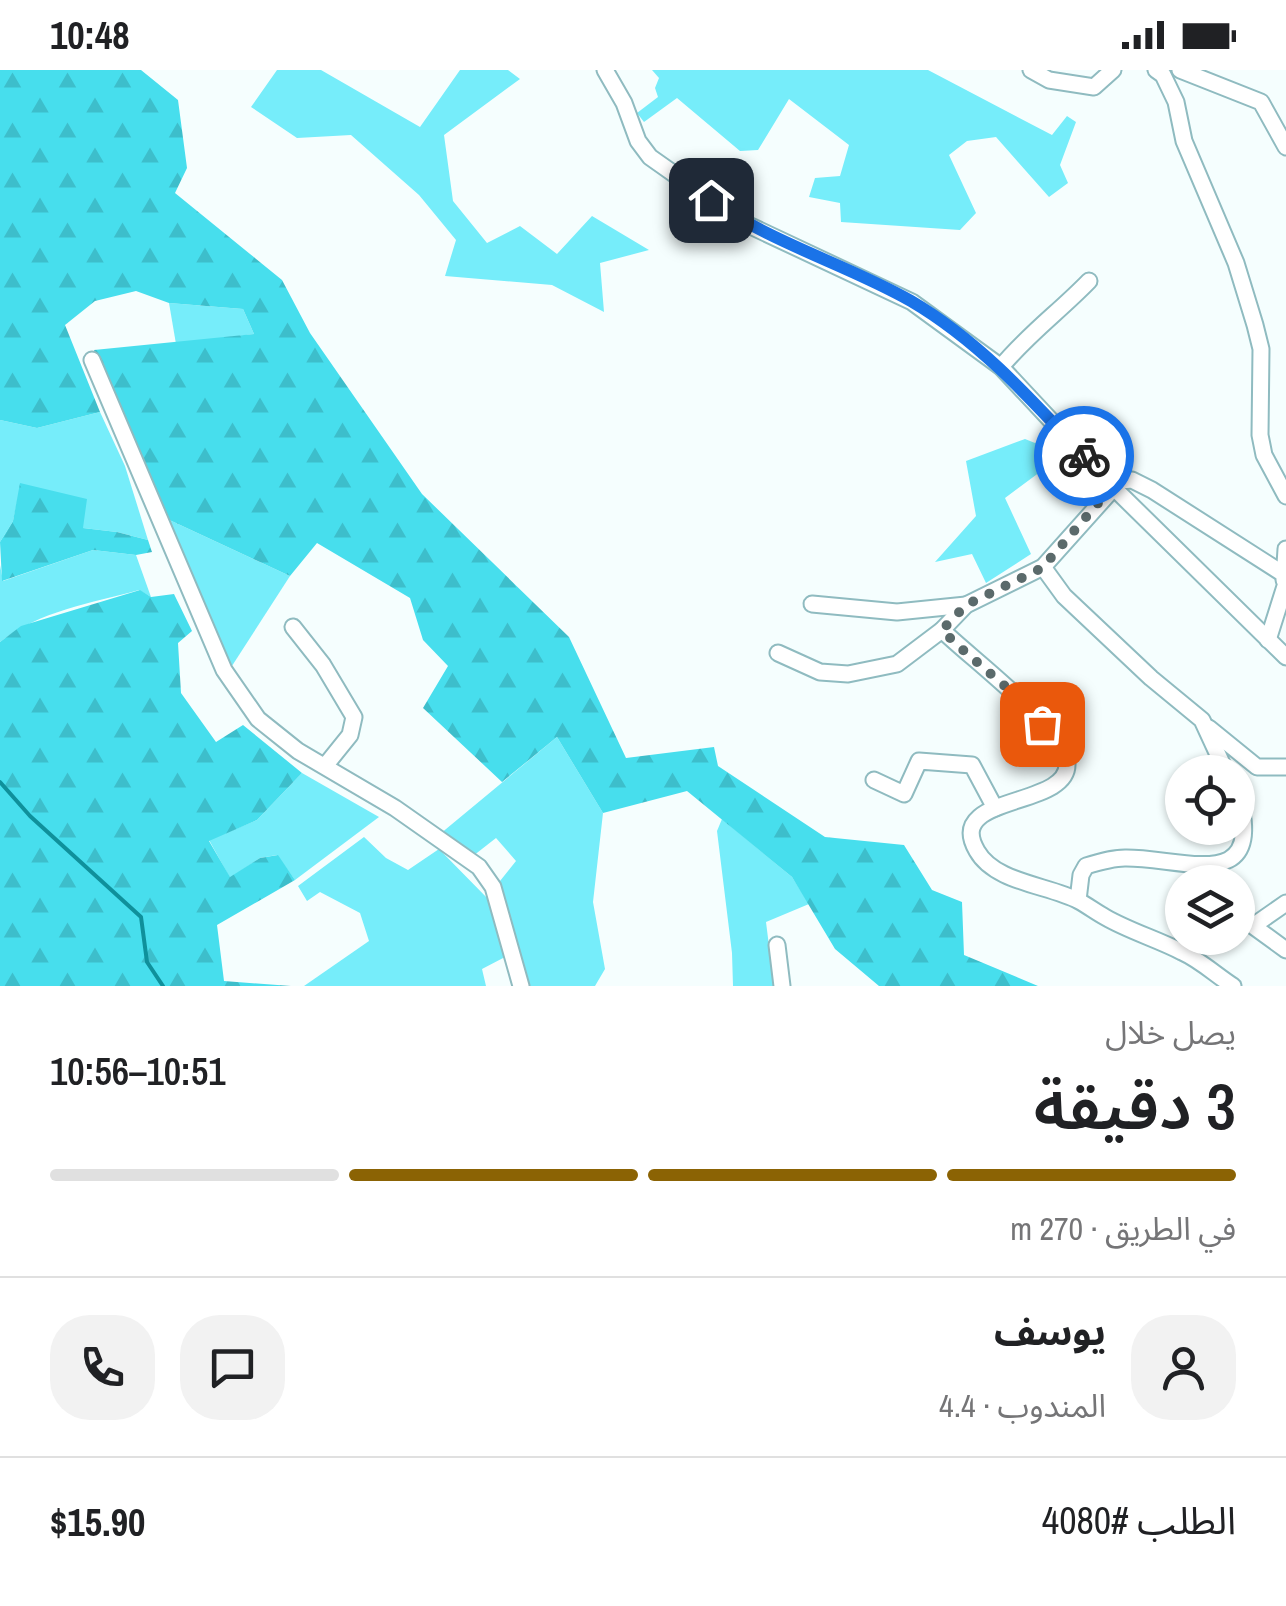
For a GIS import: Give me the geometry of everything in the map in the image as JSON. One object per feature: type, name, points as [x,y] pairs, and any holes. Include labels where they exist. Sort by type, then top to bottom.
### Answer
[{"type":"street","points":[[605,70],[624,103],[638,141],[650,157],[742,222],[912,302],[1001,367],[1112,487],[1286,657]]},
{"type":"street","points":[[1030,70],[1049,80],[1094,88],[1114,70]]},
{"type":"street","points":[[1156,70],[1163,75],[1176,102],[1184,141],[1230,249],[1250,310],[1261,349],[1260,434],[1264,454],[1286,496]]},
{"type":"street","points":[[1180,70],[1262,102],[1286,147]]},
{"type":"street","points":[[1001,367],[1026,338],[1051,320],[1089,280]]},
{"type":"street","points":[[92,360],[224,670],[258,719],[298,751],[462,854],[488,876],[521,986]]},
{"type":"street","points":[[778,653],[820,672],[862,672],[897,664],[942,630],[966,605],[1042,568],[1112,487],[1132,480],[1285,581]]},
{"type":"street","points":[[1268,640],[1285,581],[1286,549]]},
{"type":"street","points":[[1042,568],[1064,596],[1218,738],[1257,767],[1286,767]]},
{"type":"street","points":[[812,604],[896,612],[966,605]]},
{"type":"street","points":[[293,627],[323,665],[354,717],[350,735],[325,766]]},
{"type":"street","points":[[942,630],[1025,703],[1060,745],[1067,762],[1064,776],[1048,791],[994,808],[974,824],[973,840],[978,854],[998,870],[1078,900],[1107,918],[1186,954],[1233,986]]},
{"type":"street","points":[[1202,720],[1218,755]]},
{"type":"street","points":[[874,780],[904,794],[919,761],[972,765],[994,808]]},
{"type":"street","points":[[1078,900],[1086,866],[1126,858],[1200,867],[1222,864],[1237,854],[1241,845]]},
{"type":"street","points":[[1255,918],[1286,904]]},
{"type":"street","points":[[1255,929],[1286,950]]},
{"type":"street","points":[[777,945],[782,986]]},
{"type":"shaded area","points":[[277,70],[321,70],[420,127],[460,70],[508,70],[520,79],[444,135],[453,201],[487,243],[520,226],[557,254],[592,216],[649,250],[600,263],[604,312],[552,285],[445,276],[456,240],[419,195],[351,135],[297,138],[251,107]]},
{"type":"shaded area","points":[[652,70],[928,70],[1052,135],[1067,116],[1076,122],[1060,165],[1068,183],[1049,197],[996,137],[967,141],[949,155],[976,213],[960,230],[841,222],[840,203],[809,197],[815,178],[840,176],[849,145],[789,99],[758,150],[740,151],[677,98],[644,122],[637,113],[658,97],[655,88],[659,78]]},
{"type":"shaded area","points":[[169,303],[243,309],[254,334],[176,344]]},
{"type":"shaded area","points":[[100,412],[125,466],[148,540],[83,528],[21,484],[13,521],[0,542],[0,420],[37,428]]},
{"type":"shaded area","points":[[1047,437],[1063,455],[1005,498],[1031,554],[986,583],[972,554],[935,562],[976,516],[966,461],[1025,439],[1035,443]]},
{"type":"shaded area","points":[[163,517],[290,576],[230,669]]},
{"type":"shaded area","points":[[93,550],[136,555],[151,597],[139,590],[66,609],[15,631],[0,642],[0,565],[3,581]]},
{"type":"shaded area","points":[[557,737],[603,813],[593,902],[605,969],[595,986],[528,986],[500,881],[516,861],[496,838],[473,856],[440,834]]},
{"type":"shaded area","points":[[302,773],[379,817],[295,880],[277,855],[260,858],[230,878],[209,840],[257,820]]},
{"type":"shaded area","points":[[722,819],[792,877],[809,904],[766,922],[774,986],[733,986],[717,831]]},
{"type":"shaded area","points":[[364,837],[386,858],[408,870],[439,849],[491,902],[505,957],[482,969],[486,986],[304,986],[369,941],[360,913],[320,892],[307,901],[298,886]]},
{"type":"green space","points":[[0,70],[141,70],[178,100],[187,168],[175,193],[282,280],[310,333],[422,494],[569,637],[626,758],[714,747],[718,766],[825,837],[904,845],[932,890],[962,902],[964,955],[1038,986],[879,986],[835,949],[792,877],[687,791],[603,813],[557,737],[502,782],[423,708],[448,666],[423,640],[410,598],[317,543],[290,576],[163,517],[94,350],[254,334],[243,309],[169,303],[136,291],[95,301],[65,325],[100,412],[37,428],[0,420]]},
{"type":"green space","points":[[20,483],[87,499],[83,528],[148,540],[152,552],[136,555],[93,550],[2,581],[0,542],[13,521]]},
{"type":"green space","points":[[140,590],[151,597],[174,594],[192,631],[178,643],[181,693],[216,742],[243,725],[302,773],[257,820],[209,841],[230,877],[260,858],[278,855],[295,880],[217,925],[224,981],[291,986],[0,986],[0,642],[21,626]]},
{"type":"waterway","points":[[0,782],[30,816],[141,917],[147,962],[163,986]]},
{"type":"way so far","points":[[1042,724],[1025,703],[942,630],[966,605],[1042,568],[1112,487],[1084,456]]},
{"type":"route","points":[[711,200],[742,222],[912,302],[1001,367],[1084,456]]}]
